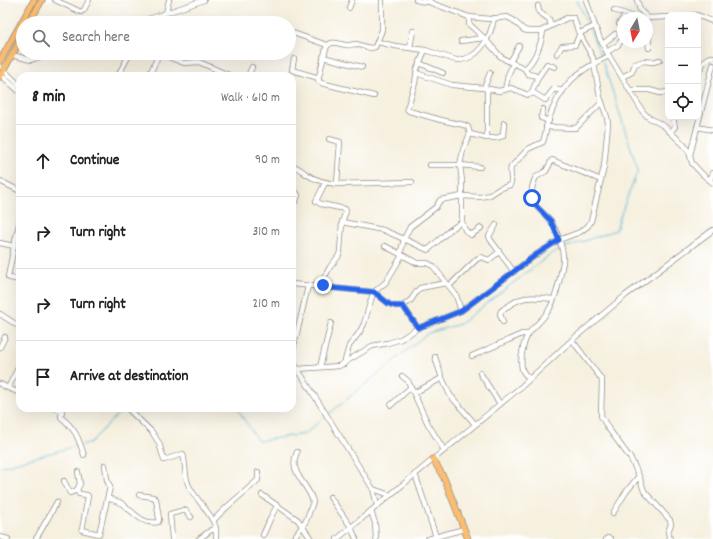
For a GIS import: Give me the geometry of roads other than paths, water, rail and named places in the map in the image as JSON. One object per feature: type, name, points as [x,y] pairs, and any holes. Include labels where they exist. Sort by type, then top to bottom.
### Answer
[{"type":"main road","points":[[25,16],[34,0]]},
{"type":"main road","points":[[33,16],[42,0]]},
{"type":"main road","points":[[0,61],[16,32]]},
{"type":"main road","points":[[2,74],[16,47]]},
{"type":"main road","points":[[433,459],[444,478],[468,539]]},
{"type":"street","points":[[55,0],[80,12],[84,10],[89,0]]},
{"type":"street","points":[[166,13],[169,0]]},
{"type":"street","points":[[157,16],[204,0]]},
{"type":"street","points":[[349,8],[352,0]]},
{"type":"street","points":[[374,96],[321,83],[319,82],[319,78],[323,58],[328,45],[333,42],[371,48],[374,47],[378,42],[383,24],[382,0]]},
{"type":"street","points":[[298,369],[344,364],[372,346],[401,339],[418,328],[461,311],[537,254],[580,232],[588,226],[591,221],[606,154],[608,124],[606,110],[602,102],[596,62],[573,18],[567,18],[543,30],[526,31],[510,18],[469,18],[429,1],[426,2],[416,0]]},
{"type":"street","points":[[586,0],[593,27],[608,55],[643,112],[648,117],[664,126],[684,145],[690,155],[692,163],[711,182],[713,173]]},
{"type":"street","points":[[637,0],[642,12]]},
{"type":"street","points":[[538,6],[539,12],[549,19],[552,25]]},
{"type":"street","points":[[701,16],[707,20],[713,21]]},
{"type":"street","points":[[653,18],[665,17]]},
{"type":"street","points":[[469,18],[469,24],[500,56],[525,69],[527,73],[533,74],[537,79]]},
{"type":"street","points":[[378,42],[425,50],[456,60],[461,60],[476,54],[480,50],[492,29],[494,18]]},
{"type":"street","points":[[557,54],[562,46],[572,46],[576,44],[578,37],[582,33],[593,27]]},
{"type":"street","points":[[525,69],[540,44],[543,30]]},
{"type":"street","points":[[410,47],[413,31]]},
{"type":"street","points":[[296,34],[328,45]]},
{"type":"street","points":[[603,44],[615,34]]},
{"type":"street","points":[[461,41],[485,39]]},
{"type":"street","points":[[505,90],[511,63],[518,46]]},
{"type":"street","points":[[344,364],[349,346],[362,328],[374,292],[386,282],[402,255],[400,251],[410,227],[436,206],[440,200],[462,196],[485,196],[510,185],[511,167],[528,149],[542,143],[546,127],[563,91],[572,78],[608,55],[617,46]]},
{"type":"street","points":[[425,50],[419,63],[407,109],[409,111],[468,127],[470,134],[463,150],[460,165],[462,222],[464,228],[471,235],[481,228]]},
{"type":"street","points":[[12,54],[16,55]]},
{"type":"street","points":[[701,68],[706,60],[713,57]]},
{"type":"street","points":[[323,58],[362,66]]},
{"type":"street","points":[[120,72],[126,60]]},
{"type":"street","points":[[151,72],[155,60]]},
{"type":"street","points":[[176,60],[184,63],[199,62],[222,72]]},
{"type":"street","points":[[294,60],[292,70],[319,78]]},
{"type":"street","points":[[622,77],[632,72],[636,64],[644,61],[653,62],[660,60]]},
{"type":"street","points":[[419,63],[443,73]]},
{"type":"street","points":[[531,94],[537,79],[548,64],[555,67]]},
{"type":"street","points":[[690,155],[713,65]]},
{"type":"street","points":[[250,72],[252,67]]},
{"type":"street","points":[[486,138],[486,89],[490,73]]},
{"type":"street","points":[[2,74],[16,83]]},
{"type":"street","points":[[2,74],[16,88]]},
{"type":"street","points":[[416,74],[452,85],[499,91],[511,88],[528,95],[534,93],[545,100],[554,89],[563,91]]},
{"type":"street","points":[[630,90],[649,90],[660,93],[665,92]]},
{"type":"street","points":[[546,127],[576,128],[602,102]]},
{"type":"street","points":[[543,108],[541,118],[549,121]]},
{"type":"street","points":[[670,132],[675,127],[674,120]]},
{"type":"street","points":[[470,134],[486,138],[503,136],[504,123]]},
{"type":"street","points":[[697,127],[713,130]]},
{"type":"street","points":[[329,139],[340,142],[337,184]]},
{"type":"street","points":[[529,378],[524,373],[522,362],[525,342],[528,334],[546,316],[553,299],[564,256],[560,241],[551,221],[534,202],[532,188],[536,177],[546,171],[552,160],[601,180]]},
{"type":"street","points":[[430,165],[480,167]]},
{"type":"street","points":[[296,167],[310,176],[325,183],[412,182]]},
{"type":"street","points":[[322,287],[325,276],[340,252],[342,222],[346,211],[345,209],[321,204],[316,201],[325,183]]},
{"type":"street","points":[[1,184],[16,190]]},
{"type":"street","points":[[296,193],[298,195],[296,201]]},
{"type":"street","points":[[342,222],[383,230],[428,250],[450,230],[462,222]]},
{"type":"street","points":[[496,225],[489,238],[514,272]]},
{"type":"street","points":[[337,539],[500,404],[572,340],[626,295],[713,230]]},
{"type":"street","points":[[16,237],[8,277],[16,279]]},
{"type":"street","points":[[0,243],[14,246]]},
{"type":"street","points":[[385,246],[417,263],[427,263],[432,265],[456,295],[461,311]]},
{"type":"street","points":[[296,284],[374,292],[389,304],[403,306],[411,300],[420,288],[447,284],[477,259],[481,257],[489,260],[499,252]]},
{"type":"street","points":[[296,337],[308,286]]},
{"type":"street","points":[[503,322],[500,314],[501,311],[519,299],[536,297],[553,299]]},
{"type":"street","points":[[403,306],[418,328]]},
{"type":"street","points":[[0,314],[16,324]]},
{"type":"street","points":[[320,367],[331,323]]},
{"type":"street","points":[[472,356],[522,334],[528,334]]},
{"type":"street","points":[[0,347],[5,336]]},
{"type":"street","points":[[572,340],[602,380],[601,416],[631,459],[644,491],[670,520],[671,524],[668,532],[670,539]]},
{"type":"street","points":[[435,357],[442,378],[450,394],[475,424]]},
{"type":"street","points":[[296,366],[373,489],[377,505]]},
{"type":"street","points":[[8,388],[16,372]]},
{"type":"street","points":[[480,373],[500,404]]},
{"type":"street","points":[[402,376],[408,381],[428,424],[444,450]]},
{"type":"street","points":[[414,393],[442,378]]},
{"type":"street","points":[[0,384],[16,391]]},
{"type":"street","points":[[391,405],[411,387]]},
{"type":"street","points":[[63,412],[61,417],[72,427],[78,436],[84,455]]},
{"type":"street","points":[[131,412],[152,432],[159,443],[164,460],[181,454],[183,455],[188,484],[214,520],[216,539]]},
{"type":"street","points":[[293,539],[303,526],[313,504],[313,500],[294,469],[294,461],[297,452]]},
{"type":"street","points":[[77,490],[79,494],[88,496],[82,530],[98,537],[110,486],[107,480],[105,465]]},
{"type":"street","points":[[64,481],[70,493],[77,490],[80,484],[78,472]]},
{"type":"street","points":[[214,520],[233,501],[258,480],[258,472]]},
{"type":"street","points":[[415,474],[436,537]]},
{"type":"street","points":[[613,513],[626,492],[639,476]]},
{"type":"street","points":[[373,489],[390,495]]},
{"type":"street","points":[[108,498],[121,503],[140,518],[158,522],[159,519],[156,499],[153,497],[140,495]]},
{"type":"street","points":[[262,495],[298,520],[311,539]]},
{"type":"street","points":[[330,498],[351,527],[356,539]]},
{"type":"street","points":[[36,539],[57,502]]},
{"type":"street","points":[[263,535],[278,505]]},
{"type":"street","points":[[172,539],[170,514],[185,510],[191,517]]},
{"type":"street","points":[[371,511],[375,523],[376,539]]},
{"type":"street","points":[[199,539],[208,532],[216,529]]},
{"type":"street","points":[[428,539],[464,529]]},
{"type":"street","points":[[0,537],[8,539]]},
{"type":"street","points":[[606,539],[612,539]]},
{"type":"waterway","points":[[577,0],[589,28]]},
{"type":"waterway","points":[[590,30],[601,57]]},
{"type":"waterway","points":[[564,248],[616,230],[638,170],[603,62]]},
{"type":"waterway","points":[[329,414],[428,333],[460,324],[552,253],[561,250]]},
{"type":"waterway","points":[[82,445],[91,442],[120,412]]},
{"type":"waterway","points":[[240,412],[258,441],[305,434],[325,417]]},
{"type":"waterway","points":[[0,467],[79,445]]}]
